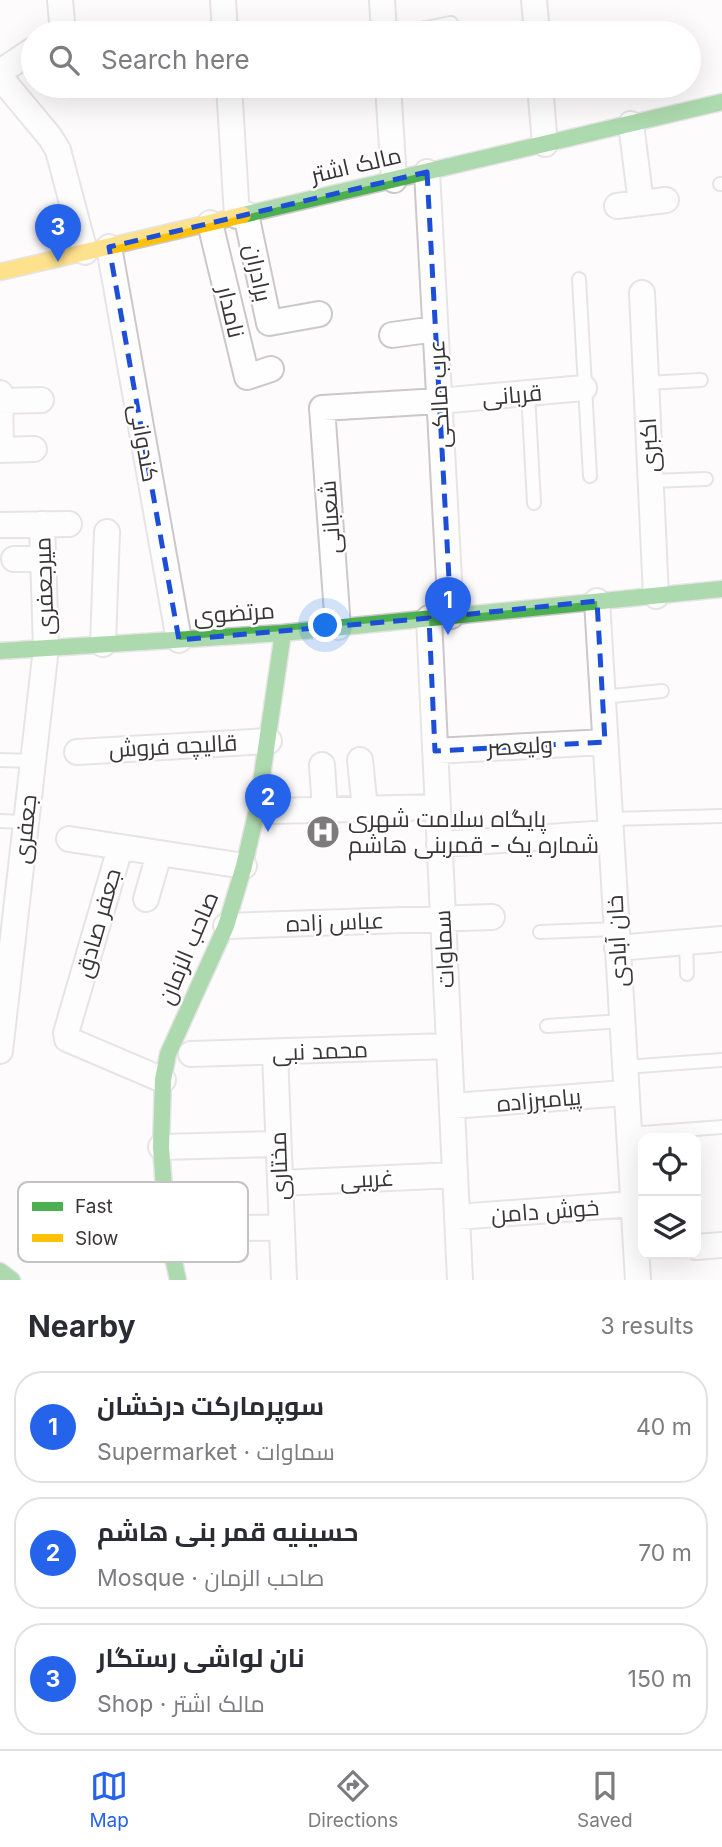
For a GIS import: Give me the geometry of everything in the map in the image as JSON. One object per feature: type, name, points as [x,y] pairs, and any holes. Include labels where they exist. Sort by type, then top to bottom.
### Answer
[{"type":"street","points":[[60,0],[61,21]]},
{"type":"street","points":[[223,0],[224,21]]},
{"type":"street","points":[[382,0],[383,21]]},
{"type":"street","points":[[534,0],[536,21]]},
{"type":"street","points":[[0,75],[21,60]]},
{"type":"street","name":"کندوانی","points":[[0,75],[58,150],[97,249],[179,640]]},
{"type":"street","points":[[230,98],[241,215]]},
{"type":"street","points":[[389,98],[394,180]]},
{"type":"street","points":[[542,98],[545,144]]},
{"type":"street","name":"مالک اشتر","points":[[0,272],[722,102]]},
{"type":"street","points":[[631,124],[629,204],[666,200]]},
{"type":"street","name":"عرب مالکی","points":[[427,172],[439,401],[440,617]]},
{"type":"street","name":"برادران","points":[[241,215],[269,323],[319,314]]},
{"type":"street","name":"نامدار","points":[[210,223],[247,377],[271,369]]},
{"type":"street","name":"اکبری","points":[[642,293],[656,596]]},
{"type":"street","points":[[393,335],[435,329]]},
{"type":"street","name":"قربانی","points":[[321,408],[584,388]]},
{"type":"street","points":[[0,393],[0,450],[34,449]]},
{"type":"street","points":[[0,401],[41,400]]},
{"type":"street","name":"شعبانی","points":[[321,408],[338,627]]},
{"type":"street","name":"میرجعفری","points":[[42,524],[46,648]]},
{"type":"street","points":[[0,525],[69,524]]},
{"type":"street","points":[[103,644],[107,532]]},
{"type":"street","points":[[14,559],[43,559]]},
{"type":"street","name":"مرتضوی","points":[[0,651],[282,633],[722,589]]},
{"type":"street","name":"خان آبادی","points":[[597,601],[633,1204],[638,1238]]},
{"type":"street","name":"سماوات","points":[[440,617],[435,751],[460,1280]]},
{"type":"street","name":"صاحب الزمان","points":[[164,1182],[161,1147],[163,1080],[168,1055],[226,926],[244,866],[257,810],[282,633]]},
{"type":"street","name":"جعفری","points":[[0,1051],[7,920],[25,822],[46,648]]},
{"type":"street","name":"قالیچه فروش","points":[[77,752],[268,741]]},
{"type":"street","name":"ولیعصر","points":[[435,751],[605,742]]},
{"type":"street","points":[[360,760],[365,809]]},
{"type":"street","points":[[322,765],[326,810]]},
{"type":"street","points":[[272,811],[438,807]]},
{"type":"street","points":[[439,844],[610,826]]},
{"type":"street","points":[[69,839],[120,848]]},
{"type":"street","name":"جعفر صادق","points":[[163,1080],[67,1039],[66,1033],[120,848],[244,866]]},
{"type":"street","points":[[146,899],[159,854]]},
{"type":"street","name":"عباس زاده","points":[[226,926],[492,917]]},
{"type":"street","points":[[617,938],[686,942],[722,939]]},
{"type":"street","name":"محمد نبی","points":[[191,1055],[449,1046]]},
{"type":"street","name":"مختاری","points":[[275,1053],[284,1280]]},
{"type":"street","name":"پیامبرزاده","points":[[452,1106],[626,1093]]},
{"type":"street","points":[[161,1147],[278,1144]]},
{"type":"street","name":"غریبی","points":[[280,1183],[455,1175]]},
{"type":"street","name":"خوش دامن","points":[[457,1217],[633,1204]]},
{"type":"street","points":[[248,1228],[282,1227]]},
{"type":"street","points":[[701,1247],[722,1245]]},
{"type":"street","name":"خان آبادی","points":[[638,1280],[640,1259]]},
{"type":"street","name":"صاحب الزمان","points":[[174,1262],[178,1280]]},
{"type":"street","points":[[0,1271],[12,1280]]},
{"type":"lane","points":[[579,279],[590,476]]},
{"type":"lane","points":[[646,383],[701,380]]},
{"type":"lane","points":[[528,393],[534,503]]},
{"type":"lane","points":[[650,481],[706,479]]},
{"type":"lane","points":[[602,697],[662,691]]},
{"type":"lane","points":[[0,760],[32,761]]},
{"type":"lane","points":[[610,826],[722,816]]},
{"type":"lane","points":[[0,821],[25,822]]},
{"type":"lane","points":[[540,932],[617,938]]},
{"type":"lane","points":[[686,942],[687,974]]},
{"type":"lane","points":[[547,1026],[622,1021]]},
{"type":"lane","points":[[625,1066],[722,1060]]},
{"type":"lane","points":[[629,1134],[722,1128]]},
{"type":"highlighted area","points":[[427,172],[451,616],[597,601],[605,742],[435,751],[429,618],[179,640],[109,247]]},
{"type":"traffic: fast","points":[[243,215],[722,102]]},
{"type":"traffic: fast","points":[[0,651],[283,633],[722,589]]},
{"type":"traffic: fast","points":[[164,1182],[161,1147],[163,1080],[168,1054],[226,926],[244,866],[257,810],[283,633]]},
{"type":"traffic: fast","points":[[174,1262],[178,1280]]},
{"type":"traffic: fast","points":[[0,1271],[12,1280]]},
{"type":"traffic: slow","points":[[0,272],[243,215]]},
{"type":"place","name":"نان لواشی رستگار","points":[[58,262]]},
{"type":"place","name":"سوپرمارکت درخشان","points":[[448,635]]},
{"type":"place","name":"حسینیه قمر بنی هاشم","points":[[268,832]]},
{"type":"place","name":"پایگاه سلامت شهری شماره یک - قمربنی هاشم","points":[[323,832]]}]
